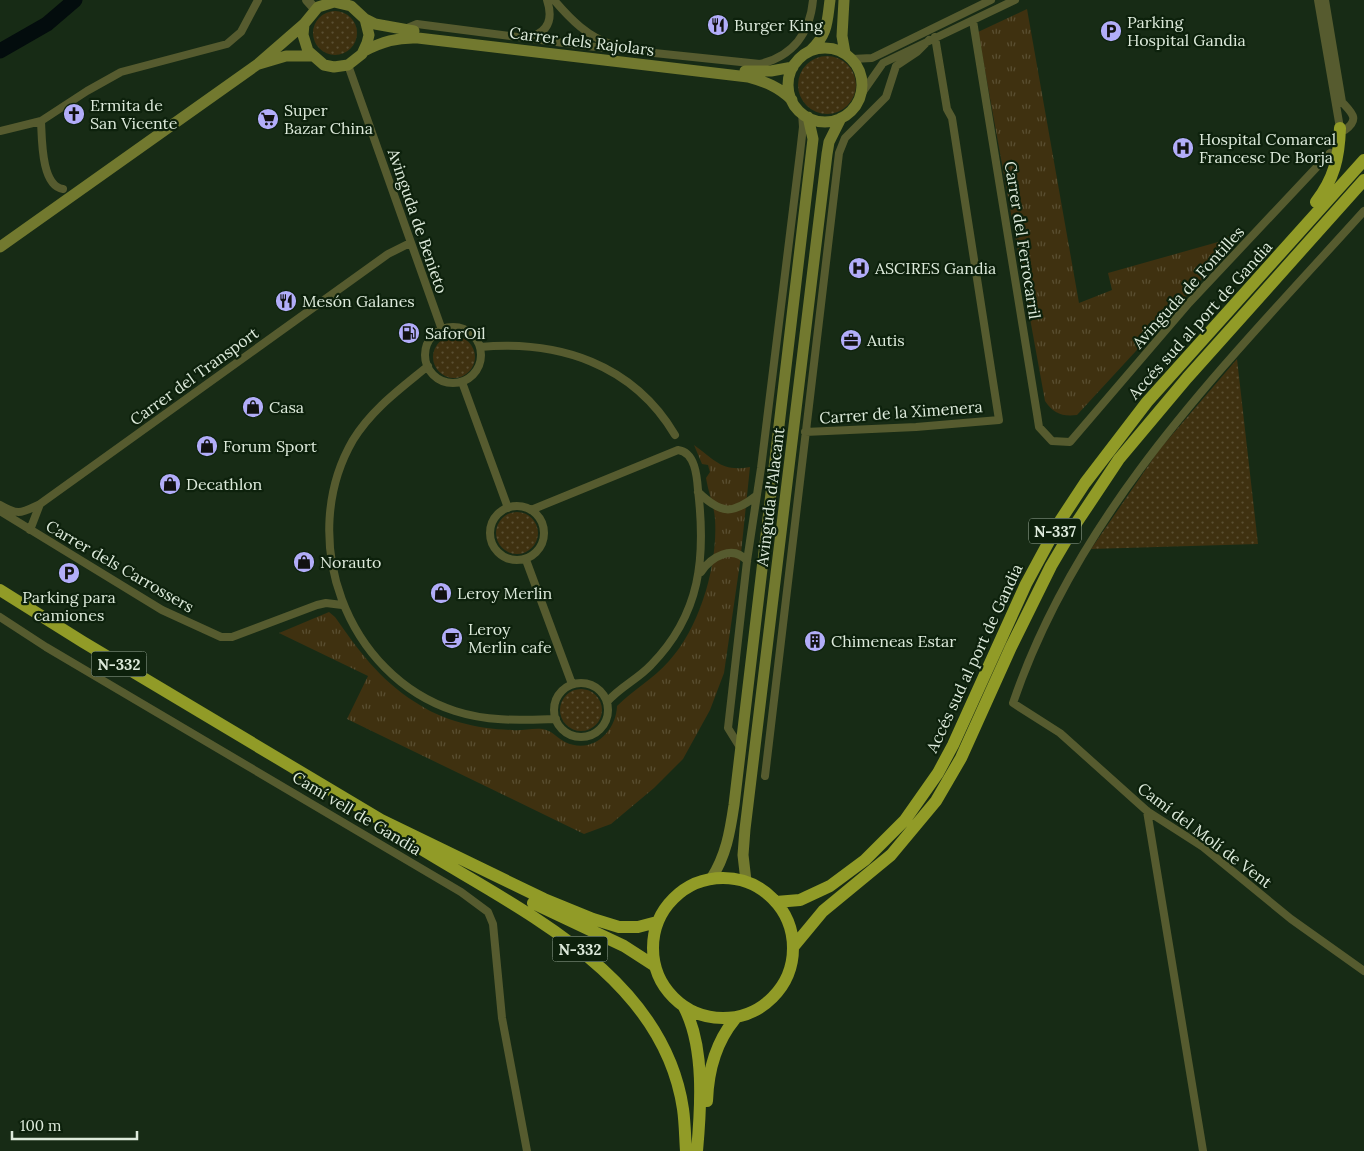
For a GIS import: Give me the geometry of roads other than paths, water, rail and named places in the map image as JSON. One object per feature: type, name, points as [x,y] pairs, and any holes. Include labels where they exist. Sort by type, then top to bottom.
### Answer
[{"type":"highway","points":[[1223,317],[1273,252],[1325,190],[1332,178],[1337,162],[1340,128]]},
{"type":"highway","name":"Accés sud al port de Gandia","points":[[776,902],[807,897],[820,892],[843,878],[883,842],[920,801],[953,745],[1026,584],[1060,522],[1099,463],[1133,420],[1223,317],[1364,160]]},
{"type":"highway","name":"Accés sud al port de Gandia","points":[[794,946],[823,911],[891,855],[936,801],[976,729],[1011,647],[1051,566],[1086,507],[1119,459],[1187,378],[1364,180]]},
{"type":"highway","name":"N-332","points":[[0,590],[83,642],[404,832],[544,899],[593,919],[619,926],[638,928],[657,922]]},
{"type":"highway","name":"N-332","points":[[381,820],[404,838],[577,947],[606,970],[630,996],[645,1016],[672,1070],[683,1108],[686,1151]]},
{"type":"highway","name":"N-332","points":[[404,832],[504,889],[624,946],[655,966]]},
{"type":"highway","name":"Accés sud al port de Gandia","points":[[729,878],[746,882],[762,890],[776,902],[786,915],[792,930],[794,946],[791,968],[781,989],[765,1006],[735,1019],[719,1019],[696,1013],[684,1007],[669,993],[655,966],[653,943],[657,922],[666,907],[678,894],[694,884],[711,879],[729,878]]},
{"type":"highway","points":[[684,1007],[692,1028],[700,1089],[697,1151]]},
{"type":"highway","points":[[702,1151],[712,1065],[718,1047],[735,1019]]},
{"type":"main road","points":[[830,0],[826,27],[822,39],[800,58],[793,67],[789,78],[792,100],[805,115],[824,121],[841,118],[854,108],[862,92],[861,74],[849,56],[842,36],[844,0]]},
{"type":"main road","points":[[0,247],[258,64],[304,24],[315,10],[334,2],[352,3],[365,19],[368,35],[364,51],[348,65],[334,67],[324,65],[312,56],[305,44],[304,24]]},
{"type":"main road","name":"Carrer dels Rajolars","points":[[365,19],[376,24],[401,30],[756,72],[793,67]]},
{"type":"main road","name":"Carrer dels Rajolars","points":[[364,51],[387,40],[402,37],[438,40],[748,77],[771,84],[783,91],[792,100]]},
{"type":"main road","points":[[810,51],[828,48],[849,56]]},
{"type":"main road","points":[[258,64],[286,56],[312,56]]},
{"type":"main road","name":"Avinguda d'Alacant","points":[[711,879],[721,863],[727,845],[741,749],[813,139],[805,115]]},
{"type":"main road","name":"Avinguda d'Alacant","points":[[746,882],[743,864],[746,829],[827,154],[832,135],[841,118]]},
{"type":"street","points":[[0,131],[41,121],[92,87],[121,72],[215,49],[236,38],[258,0]]},
{"type":"street","points":[[307,0],[315,10]]},
{"type":"street","points":[[529,38],[539,34],[548,25],[551,17],[547,0]]},
{"type":"street","points":[[554,0],[591,35],[630,50]]},
{"type":"street","points":[[401,30],[417,24],[750,64],[770,62],[786,52],[804,34],[810,22],[812,0]]},
{"type":"street","points":[[849,56],[872,58],[991,0]]},
{"type":"street","points":[[862,92],[883,63],[1016,0]]},
{"type":"street","points":[[1318,0],[1340,128],[1345,130],[1352,125],[1354,119],[1352,112],[1342,102],[1325,0]]},
{"type":"street","name":"Carrer del Ferrocarril","points":[[973,20],[1040,427],[1052,441],[1061,444],[1070,442]]},
{"type":"street","name":"Avinguda d'Alacant","points":[[765,776],[838,162],[845,138],[886,97],[896,66],[932,39]]},
{"type":"street","name":"Carrer de la Ximenera","points":[[805,432],[916,427],[999,420],[952,118],[947,109],[932,39]]},
{"type":"street","name":"Avinguda de Benieto","points":[[348,65],[442,330]]},
{"type":"street","name":"Avinguda d'Alacant","points":[[741,749],[728,728],[747,560],[805,115]]},
{"type":"street","points":[[41,121],[43,150],[47,169],[54,184],[64,189]]},
{"type":"street","name":"Avinguda de Fontilles","points":[[1070,442],[1189,303],[1330,153]]},
{"type":"street","name":"Camí del Molí de Vent","points":[[1364,211],[1178,418],[1134,475],[1073,570],[1027,662],[1013,703],[1060,733],[1147,811],[1203,847],[1291,919],[1364,971]]},
{"type":"street","name":"Carrer del Transport","points":[[40,504],[388,254],[410,243]]},
{"type":"street","points":[[460,328],[476,339],[480,347],[481,355],[476,372],[462,382],[446,382],[432,373],[428,366],[426,359],[427,345],[442,330],[460,328]]},
{"type":"street","points":[[480,347],[541,347],[571,354],[598,364],[625,380],[643,394],[662,414],[675,435]]},
{"type":"street","points":[[428,366],[375,411],[352,442],[341,468],[332,499],[329,526],[333,570],[342,604],[354,627],[379,662],[407,685],[430,699],[456,711],[496,720],[556,719]]},
{"type":"street","points":[[462,382],[508,508]]},
{"type":"street","points":[[531,510],[678,450],[685,451],[689,455],[697,476],[702,535],[700,573],[689,606],[672,639],[652,664],[607,702]]},
{"type":"street","name":"Avinguda d'Alacant","points":[[698,492],[710,503],[728,510],[743,506],[756,496]]},
{"type":"street","points":[[30,530],[40,504]]},
{"type":"street","name":"Carrer dels Carrossers","points":[[0,505],[15,513],[22,513],[40,504]]},
{"type":"street","points":[[516,506],[531,510],[543,524],[544,541],[534,556],[526,560],[510,560],[502,556],[492,544],[490,537],[493,521],[502,511],[508,508],[516,506]]},
{"type":"street","name":"Carrer dels Carrossers","points":[[0,511],[162,610],[221,637],[232,637],[326,603],[342,604]]},
{"type":"street","name":"Avinguda d'Alacant","points":[[700,573],[705,565],[726,553],[739,554],[747,560]]},
{"type":"street","points":[[526,560],[572,684]]},
{"type":"street","name":"Camí vell de Gandia","points":[[0,617],[46,648],[461,892],[488,912],[493,924],[502,1018],[528,1151]]},
{"type":"street","points":[[588,683],[596,687],[602,692],[607,702],[608,715],[606,722],[601,729],[588,736],[570,734],[560,726],[556,719],[555,703],[559,695],[572,684],[588,683]]},
{"type":"street","points":[[1147,811],[1203,1151]]},
{"type":"waterway","points":[[0,51],[47,24],[75,0]]},
{"type":"place","name":"Burger King","points":[[718,25]]},
{"type":"place","name":"Parking Hospital Gandia","points":[[1111,31]]},
{"type":"place","name":"Ermita de San Vicente","points":[[74,114]]},
{"type":"place","name":"Super Bazar China","points":[[268,119]]},
{"type":"place","name":"Hospital Comarcal Francesc De Borja","points":[[1183,148]]},
{"type":"place","name":"ASCIRES Gandia","points":[[859,268]]},
{"type":"place","name":"Mesón Galanes","points":[[286,301]]},
{"type":"place","name":"SaforOil","points":[[409,333]]},
{"type":"place","name":"Autis","points":[[851,340]]},
{"type":"place","name":"Casa","points":[[253,407]]},
{"type":"place","name":"Forum Sport","points":[[207,446]]},
{"type":"place","name":"Decathlon","points":[[170,484]]},
{"type":"place","name":"Norauto","points":[[304,562]]},
{"type":"place","name":"Parking para camiones","points":[[69,573]]},
{"type":"place","name":"Leroy Merlin","points":[[441,593]]},
{"type":"place","name":"Leroy Merlin cafe","points":[[452,638]]},
{"type":"place","name":"Chimeneas Estar","points":[[815,641]]}]
